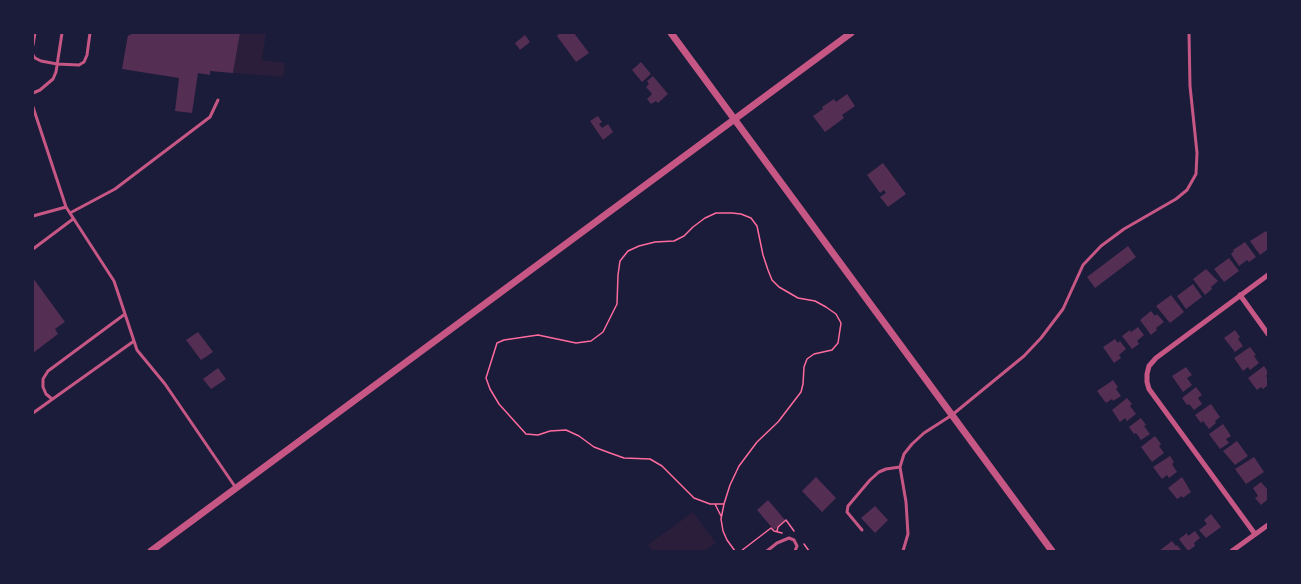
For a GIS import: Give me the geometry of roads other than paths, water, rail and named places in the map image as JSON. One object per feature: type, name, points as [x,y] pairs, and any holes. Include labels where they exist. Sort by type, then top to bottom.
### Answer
[{"type":"street","points":[[671,33],[1052,551]]},
{"type":"street","points":[[151,551],[851,33]]},
{"type":"street","points":[[1255,534],[1149,389],[1146,374],[1156,358],[1268,275]]},
{"type":"street","points":[[1240,295],[1268,334]]},
{"type":"street","points":[[1232,551],[1268,525]]},
{"type":"lane","points":[[33,45],[35,33]]},
{"type":"lane","points":[[33,93],[53,79],[62,33]]},
{"type":"lane","points":[[33,55],[41,61],[79,65],[84,62],[87,55],[90,33]]},
{"type":"lane","points":[[903,551],[908,534],[906,502],[900,467],[904,454],[924,433],[952,415],[1024,356],[1063,309],[1083,265],[1101,246],[1124,229],[1176,199],[1187,190],[1196,174],[1197,153],[1190,86],[1189,33]]},
{"type":"lane","points":[[70,213],[115,189],[210,117],[218,100]]},
{"type":"lane","points":[[33,107],[66,207],[114,281],[137,350],[165,384],[236,488]]},
{"type":"lane","points":[[33,216],[66,207]]},
{"type":"lane","points":[[33,249],[74,219]]},
{"type":"lane","points":[[52,399],[43,387],[43,379],[48,371],[125,314]]},
{"type":"lane","points":[[33,413],[134,341]]},
{"type":"lane","points":[[862,530],[847,512],[848,506],[879,472],[900,467]]},
{"type":"lane","points":[[767,551],[777,543],[789,538],[794,540],[795,551]]}]
